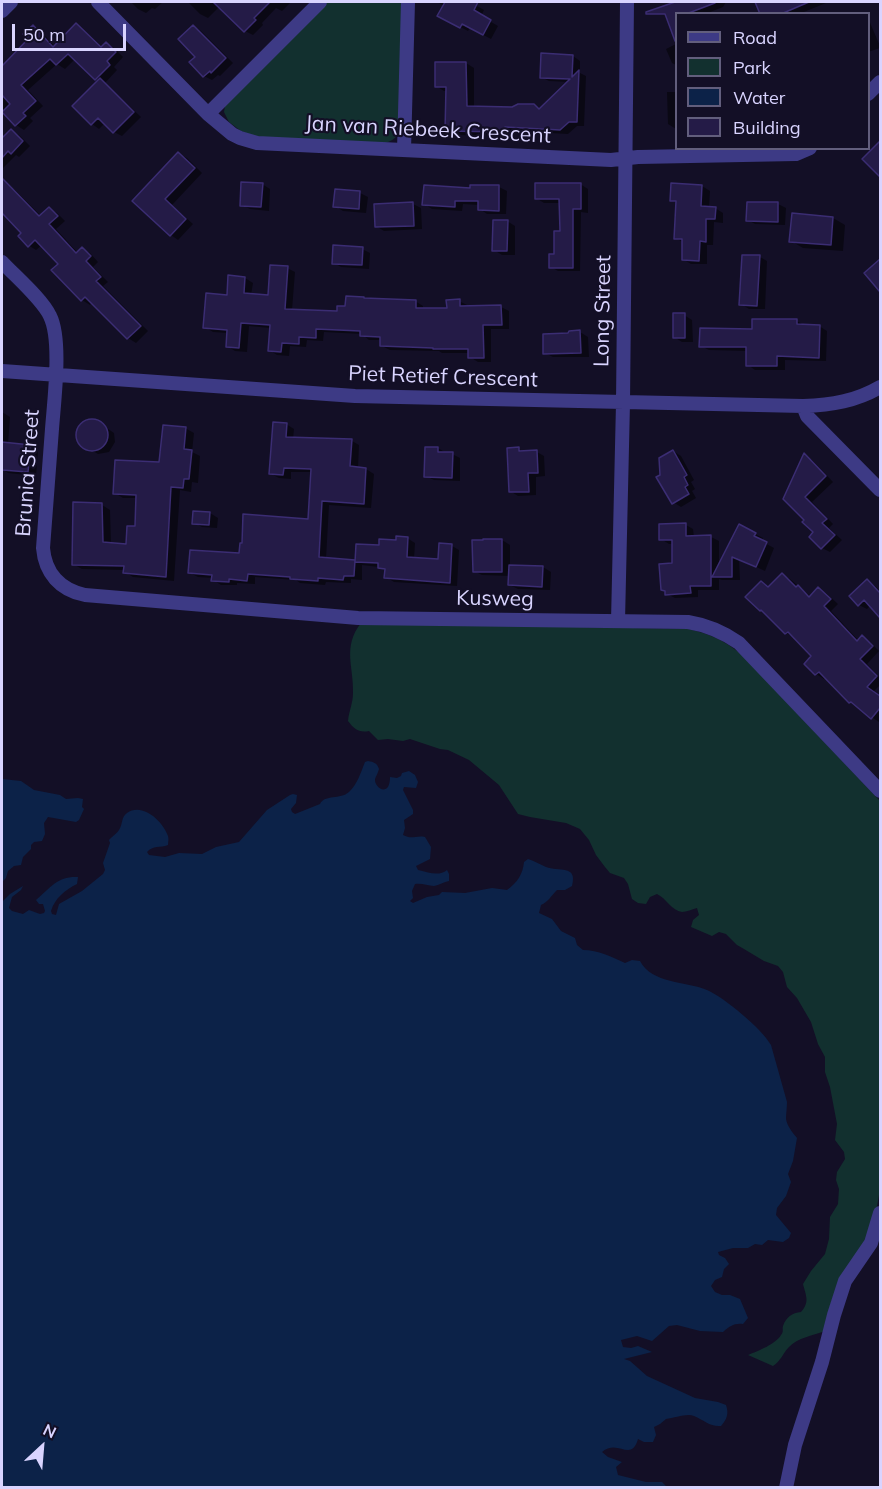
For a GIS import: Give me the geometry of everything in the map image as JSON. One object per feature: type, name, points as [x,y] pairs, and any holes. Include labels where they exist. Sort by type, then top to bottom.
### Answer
[{"type":"street","points":[[2,10],[11,2]]},
{"type":"street","name":"Jan van Riebeek Crescent","points":[[98,2],[208,114],[232,134],[257,143],[611,160],[638,157],[796,154],[805,150]]},
{"type":"street","points":[[208,114],[320,2]]},
{"type":"street","points":[[404,150],[408,2]]},
{"type":"street","name":"Long Street","points":[[618,621],[623,403],[627,2]]},
{"type":"street","name":"Brunia Street","points":[[2,262],[45,307],[56,334],[56,375],[43,548],[50,573]]},
{"type":"street","name":"Piet Retief Crescent","points":[[2,371],[355,396],[623,403],[819,406],[860,398],[880,387]]},
{"type":"street","points":[[803,406],[807,416],[880,490]]},
{"type":"street","name":"Kusweg","points":[[50,573],[69,590],[85,595],[358,618],[688,622],[708,626],[729,636],[748,652],[880,791]]},
{"type":"street","points":[[786,1488],[795,1445],[845,1281],[871,1243],[880,1213]]},
{"type":"green space","points":[[326,2],[404,2],[400,132],[394,139],[385,143],[261,139],[241,131],[229,122],[224,112],[225,106]]},
{"type":"green space","points":[[361,623],[688,629],[703,633],[729,645],[742,655],[880,801],[880,1189],[878,1203],[868,1237],[846,1270],[834,1294],[825,1331],[792,1344],[773,1366],[748,1355],[779,1338],[788,1318],[792,1314],[801,1312],[806,1305],[803,1284],[825,1254],[829,1239],[830,1217],[838,1204],[837,1172],[845,1159],[844,1152],[835,1140],[837,1124],[825,1072],[825,1057],[811,1022],[797,998],[787,987],[783,972],[778,966],[764,961],[737,945],[726,934],[719,932],[712,936],[691,927],[693,920],[699,915],[697,908],[684,912],[678,911],[657,894],[650,897],[646,904],[632,899],[624,878],[610,873],[580,829],[566,823],[518,814],[499,785],[469,760],[448,750],[410,739],[378,740],[369,731],[360,731],[355,728],[348,721],[353,693],[350,649],[355,632]]},
{"type":"water","points":[[365,762],[375,763],[379,769],[375,782],[382,789],[388,787],[390,777],[397,778],[409,771],[415,775],[418,782],[416,788],[404,787],[403,790],[413,814],[404,820],[403,835],[425,837],[431,847],[430,859],[416,866],[418,870],[437,874],[447,870],[449,874],[449,881],[436,886],[415,884],[412,891],[413,898],[410,901],[413,903],[442,892],[465,893],[492,888],[507,890],[519,878],[524,862],[528,859],[546,867],[566,870],[572,874],[572,886],[565,890],[557,890],[548,901],[541,905],[539,913],[552,919],[561,931],[575,938],[577,945],[583,950],[610,956],[625,963],[632,960],[640,961],[645,968],[661,978],[699,987],[715,994],[751,1022],[771,1045],[787,1102],[787,1122],[797,1138],[788,1174],[791,1182],[786,1196],[777,1208],[776,1215],[791,1233],[789,1238],[783,1242],[768,1240],[762,1245],[755,1244],[748,1248],[733,1248],[718,1252],[729,1264],[724,1269],[722,1277],[715,1280],[711,1286],[715,1292],[740,1299],[748,1318],[743,1324],[732,1325],[723,1332],[700,1331],[677,1325],[669,1326],[652,1341],[637,1336],[621,1340],[623,1347],[638,1346],[652,1352],[624,1359],[630,1361],[647,1376],[695,1398],[726,1405],[726,1419],[721,1426],[717,1426],[691,1415],[666,1419],[654,1427],[656,1435],[653,1442],[638,1439],[632,1449],[613,1447],[602,1452],[622,1462],[616,1467],[618,1475],[646,1482],[662,1482],[667,1487],[2,1487],[2,902],[23,886],[12,897],[9,908],[23,914],[29,910],[44,913],[43,904],[39,904],[36,900],[60,880],[78,877],[77,884],[55,902],[51,911],[56,915],[59,904],[82,891],[103,874],[105,870],[103,863],[109,840],[119,830],[125,815],[133,810],[145,811],[157,819],[168,836],[168,845],[152,848],[147,852],[149,855],[165,857],[179,853],[202,854],[216,847],[239,842],[267,810],[290,795],[297,795],[296,803],[291,809],[295,814],[320,804],[325,799],[349,792]]},
{"type":"water","points":[[2,779],[21,781],[34,790],[60,795],[66,799],[83,799],[84,809],[76,822],[48,817],[44,823],[45,834],[42,841],[31,845],[21,865],[14,866],[8,871],[2,882]]},
{"type":"building","points":[[213,2],[270,2],[244,32]]},
{"type":"building","points":[[445,2],[478,2],[474,10],[491,20],[483,35],[462,24],[460,28],[437,16]]},
{"type":"building","points":[[675,2],[715,2],[691,12],[675,12],[675,41],[665,14],[646,14],[646,12]]},
{"type":"building","points":[[755,2],[809,2],[786,12],[759,12]]},
{"type":"building","points":[[76,23],[101,47],[106,42],[116,52],[107,61],[110,65],[95,80],[68,54],[56,65],[50,59],[21,85],[36,101],[23,113],[26,116],[15,126],[2,112],[10,104],[2,95],[2,66],[28,39],[23,34],[33,25],[53,47]]},
{"type":"building","points":[[193,25],[226,58],[211,73],[210,71],[203,77],[189,62],[195,57],[178,39]]},
{"type":"building","points":[[541,53],[573,55],[572,77],[579,70],[577,122],[569,122],[560,130],[505,127],[505,132],[445,131],[446,87],[435,87],[435,62],[466,62],[467,106],[512,107],[518,104],[534,104],[539,109],[570,79],[540,78]]},
{"type":"building","points":[[100,78],[134,112],[113,133],[98,118],[91,125],[72,106]]},
{"type":"building","points":[[11,129],[23,141],[11,154],[8,151],[2,158],[2,138]]},
{"type":"building","points":[[880,141],[880,177],[862,159]]},
{"type":"building","points":[[178,152],[195,168],[165,199],[186,219],[170,236],[132,201]]},
{"type":"building","points":[[2,178],[39,216],[49,207],[58,216],[49,224],[76,253],[82,247],[91,256],[86,261],[101,277],[96,281],[141,326],[127,339],[85,297],[81,301],[51,270],[58,264],[35,240],[28,247],[18,236],[21,233],[2,213]]},
{"type":"building","points":[[241,182],[263,183],[261,207],[240,206]]},
{"type":"building","points":[[535,183],[581,183],[581,209],[573,209],[573,268],[549,268],[549,254],[554,254],[554,231],[560,231],[559,199],[535,199]]},
{"type":"building","points":[[671,183],[702,185],[701,206],[716,207],[715,219],[706,219],[706,242],[700,241],[699,261],[682,260],[682,239],[674,239],[676,201],[670,201]]},
{"type":"building","points":[[424,185],[470,188],[470,185],[499,185],[499,211],[478,210],[478,201],[455,201],[455,207],[422,205]]},
{"type":"building","points":[[335,189],[360,191],[359,209],[333,207]]},
{"type":"building","points":[[413,202],[414,226],[375,227],[374,204]]},
{"type":"building","points":[[747,202],[778,202],[778,222],[746,221]]},
{"type":"building","points":[[792,213],[833,217],[831,245],[789,242]]},
{"type":"building","points":[[493,220],[508,220],[507,251],[492,251]]},
{"type":"building","points":[[333,245],[363,247],[362,265],[332,264]]},
{"type":"building","points":[[742,255],[760,255],[757,306],[739,305]]},
{"type":"building","points":[[880,259],[880,292],[864,273]]},
{"type":"building","points":[[270,265],[288,266],[285,309],[337,311],[337,306],[345,306],[346,296],[416,300],[416,308],[447,308],[446,300],[460,299],[460,306],[501,305],[502,325],[483,325],[484,358],[468,358],[468,349],[380,346],[380,337],[360,336],[360,331],[316,329],[316,338],[299,337],[299,344],[282,343],[281,352],[268,351],[270,325],[241,323],[239,348],[226,347],[227,330],[203,328],[206,293],[227,295],[228,275],[245,277],[244,293],[268,295]]},
{"type":"building","points":[[673,313],[685,313],[685,338],[673,338]]},
{"type":"building","points":[[752,319],[797,319],[797,324],[820,325],[819,358],[777,356],[777,366],[746,366],[746,347],[699,347],[700,328],[752,329]]},
{"type":"building","points":[[580,330],[581,353],[543,354],[543,334]]},
{"type":"building","points":[[92,419],[103,424],[108,435],[103,446],[92,451],[81,446],[76,435],[81,424]]},
{"type":"building","points":[[273,422],[287,423],[286,437],[352,439],[350,466],[366,468],[364,504],[322,501],[319,557],[355,560],[354,576],[344,576],[343,580],[318,578],[318,581],[248,574],[247,581],[229,579],[229,582],[211,581],[212,575],[188,573],[190,550],[239,553],[240,543],[242,543],[243,514],[308,519],[311,469],[284,468],[283,475],[269,474]]},
{"type":"building","points":[[163,425],[186,427],[184,449],[192,450],[189,479],[184,479],[183,488],[171,487],[166,577],[123,573],[124,566],[72,565],[73,502],[102,503],[103,542],[126,544],[127,526],[135,526],[136,495],[113,494],[115,460],[159,462]]},
{"type":"building","points":[[2,442],[31,445],[28,472],[2,470]]},
{"type":"building","points":[[425,447],[438,447],[438,452],[453,452],[452,478],[424,477]]},
{"type":"building","points":[[519,447],[519,451],[537,450],[538,473],[528,473],[529,492],[509,492],[507,448]]},
{"type":"building","points":[[673,450],[687,475],[684,477],[688,485],[685,487],[689,494],[672,504],[656,477],[660,475],[659,458]]},
{"type":"building","points":[[804,453],[826,476],[805,497],[827,519],[822,523],[835,535],[821,549],[809,537],[813,532],[802,522],[804,520],[783,499]]},
{"type":"building","points":[[193,511],[210,512],[209,525],[192,524]]},
{"type":"building","points":[[686,523],[686,536],[711,535],[711,586],[690,586],[691,593],[665,595],[665,591],[661,590],[659,564],[672,563],[672,540],[659,540],[659,524]]},
{"type":"building","points":[[739,524],[756,533],[754,536],[767,542],[756,567],[732,557],[732,577],[712,577]]},
{"type":"building","points":[[396,536],[408,537],[407,557],[438,559],[439,543],[452,544],[450,583],[384,578],[385,569],[378,568],[378,563],[355,562],[356,544],[379,545],[379,539],[396,540]]},
{"type":"building","points":[[502,539],[502,572],[473,572],[472,540]]},
{"type":"building","points":[[509,565],[543,566],[542,587],[508,585]]},
{"type":"building","points":[[782,573],[809,597],[818,587],[831,599],[824,606],[857,641],[862,635],[873,646],[860,659],[877,676],[867,687],[880,696],[880,708],[871,719],[851,702],[849,703],[819,672],[815,675],[804,664],[811,656],[788,632],[785,634],[745,597],[761,581],[768,587]]},
{"type":"building","points":[[867,579],[880,593],[880,618],[864,600],[858,606],[849,596]]}]
